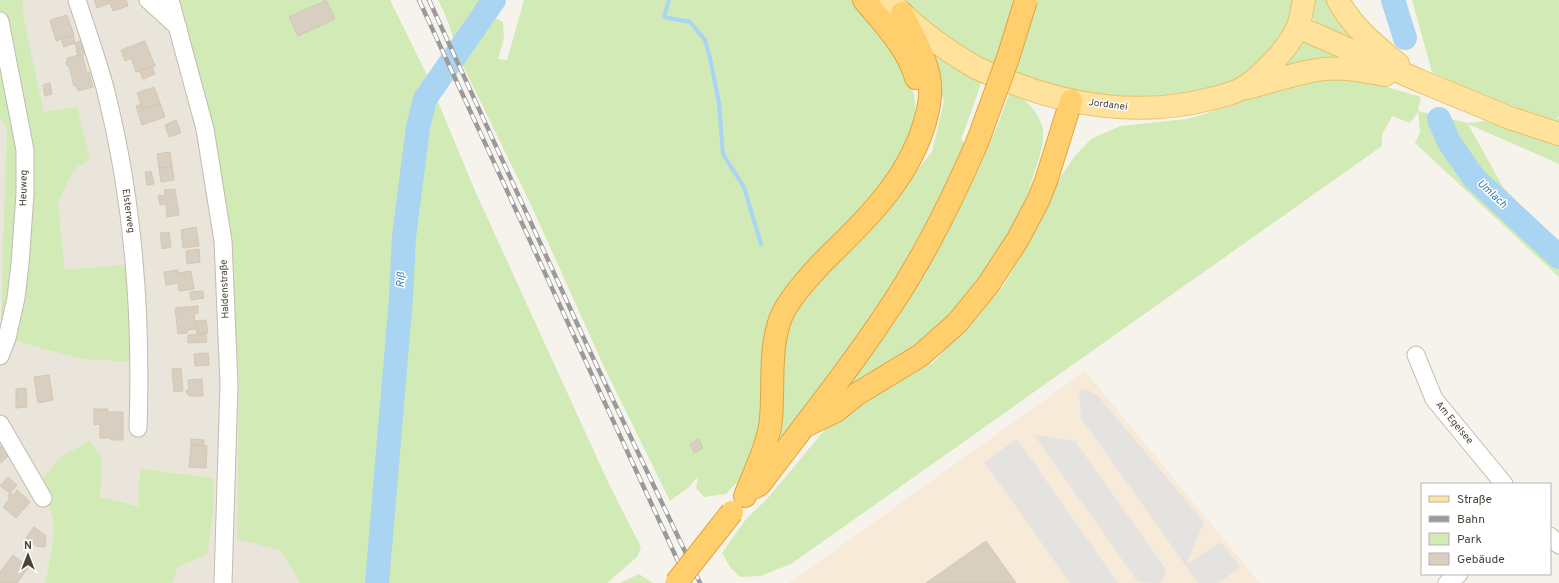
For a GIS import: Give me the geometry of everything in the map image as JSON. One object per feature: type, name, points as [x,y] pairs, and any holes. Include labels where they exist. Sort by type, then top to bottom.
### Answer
[{"type":"highway","points":[[864,0],[893,35],[914,74],[921,102],[924,126]]},
{"type":"highway","points":[[676,583],[738,504],[760,484],[869,339],[894,302],[937,227],[977,143],[1008,58],[1026,0]]},
{"type":"highway","points":[[738,504],[763,451],[771,420],[773,349],[780,319],[795,295],[822,262],[881,202],[896,182],[906,168],[917,147],[924,126],[929,107],[929,76],[920,52],[896,7]]},
{"type":"highway","points":[[804,426],[836,411],[858,394],[921,355],[957,323],[988,285],[1018,239],[1035,207],[1046,181],[1071,100]]},
{"type":"main road","name":"Jordanei","points":[[896,7],[948,49],[976,67],[1028,89],[1071,100],[1107,106],[1154,108],[1202,101],[1239,90],[1257,77],[1273,62],[1287,44],[1298,27],[1304,0]]},
{"type":"main road","points":[[1338,0],[1344,11],[1366,36],[1418,80]]},
{"type":"main road","points":[[1298,27],[1418,80],[1510,118],[1559,134]]},
{"type":"main road","points":[[1239,90],[1324,69],[1352,69],[1418,80]]},
{"type":"street","name":"Elsterweg","points":[[77,0],[106,92],[129,210],[137,279],[140,378],[138,428]]},
{"type":"street","points":[[148,0],[178,27]]},
{"type":"street","name":"Haldenstraße","points":[[170,0],[205,129],[223,241],[229,384],[223,583]]},
{"type":"street","name":"Heuweg","points":[[0,21],[25,150],[25,194],[16,298],[8,332],[0,356]]},
{"type":"street","name":"Am Egelsee","points":[[1416,355],[1434,399],[1503,483]]},
{"type":"street","points":[[0,424],[43,498]]},
{"type":"street","points":[[1551,537],[1559,545]]},
{"type":"street","points":[[1447,583],[1459,575]]},
{"type":"shaded area","points":[[23,0],[166,0],[229,242],[239,379],[280,550],[300,583],[172,583],[178,567],[140,469],[139,506],[99,497],[102,457],[41,481],[54,524],[52,548],[45,583],[0,583],[0,337],[81,359],[65,271],[58,203],[74,169],[44,112],[24,19]]},
{"type":"shaded area","points":[[0,118],[7,128],[5,212],[0,311]]},
{"type":"shaded area","points":[[1085,371],[1260,583],[789,583]]},
{"type":"shaded area","points":[[1079,388],[1088,390],[1098,396],[1204,522],[1186,565],[1220,542],[1241,567],[1218,583],[1198,583],[1081,418]]},
{"type":"shaded area","points":[[1034,435],[1075,441],[1166,569],[1164,578],[1160,583],[1138,582]]},
{"type":"shaded area","points":[[1017,439],[1118,583],[1070,583],[984,462]]},
{"type":"green space","points":[[0,0],[23,0],[24,19],[44,112],[77,107],[90,159],[74,169],[58,203],[65,270],[133,264],[136,362],[81,359],[0,337],[7,128],[0,118]]},
{"type":"green space","points":[[177,0],[390,0],[426,73],[476,193],[609,484],[641,547],[637,557],[607,583],[300,583],[280,550],[237,539],[239,379],[229,242]]},
{"type":"green space","points":[[438,0],[480,0],[476,7],[503,22],[504,38],[498,59],[507,60],[524,0],[857,0],[909,76],[915,99],[915,123],[893,177],[802,270],[750,460],[739,480],[726,494],[704,497],[696,488],[698,476],[689,487],[670,501],[605,369],[532,207],[463,66],[445,14]]},
{"type":"green space","points":[[896,0],[1298,0],[1281,42],[1237,81],[1183,99],[1074,95],[978,63]]},
{"type":"green space","points":[[1310,0],[1331,0],[1369,47],[1317,25],[1312,17]]},
{"type":"green space","points":[[1412,0],[1559,0],[1559,116],[1555,120],[1559,118],[1559,123],[1470,90],[1432,72]]},
{"type":"green space","points":[[1299,33],[1373,63],[1265,74]]},
{"type":"green space","points":[[928,49],[982,81],[961,140],[965,143],[946,187],[911,254],[877,311],[783,438],[778,433],[783,333],[803,294],[875,221],[932,152],[944,101]]},
{"type":"green space","points":[[1341,76],[1377,84],[1421,97],[1418,111],[1468,123],[1484,121],[1559,143],[1559,164],[1468,124],[1503,187],[1559,244],[1559,277],[1415,143],[1420,132],[1418,112],[1410,123],[1392,116],[1382,135],[1382,146],[791,564],[760,576],[740,577],[730,567],[722,553],[746,519],[767,499],[822,433],[849,408],[888,383],[933,363],[1004,285],[1039,224],[1057,182],[1074,157],[1091,139],[1120,126],[1187,119],[1231,106],[1268,90]]},
{"type":"green space","points":[[1011,89],[1031,106],[1038,116],[1043,128],[1043,142],[1024,205],[1007,240],[976,291],[940,332],[845,390],[896,321],[956,216],[997,127]]},
{"type":"green space","points":[[89,441],[102,457],[100,497],[138,506],[140,469],[214,478],[213,512],[207,554],[178,567],[172,583],[45,583],[52,548],[54,524],[41,481],[59,458]]},
{"type":"green space","points":[[639,574],[653,583],[620,583]]},
{"type":"building","points":[[94,0],[109,0],[110,3],[97,8]]},
{"type":"building","points":[[109,0],[126,0],[128,6],[113,11]]},
{"type":"building","points":[[326,0],[335,19],[298,36],[289,17]]},
{"type":"building","points":[[67,15],[74,35],[56,41],[50,20]]},
{"type":"building","points":[[73,35],[75,43],[64,47],[61,39]]},
{"type":"building","points":[[86,39],[88,46],[77,49],[75,43]]},
{"type":"building","points":[[145,41],[155,66],[136,72],[131,58],[125,61],[121,50]]},
{"type":"building","points":[[87,47],[88,53],[78,56],[76,50]]},
{"type":"building","points":[[82,54],[87,73],[89,72],[93,87],[78,91],[76,85],[74,86],[69,66],[67,66],[66,62],[68,62],[67,58]]},
{"type":"building","points":[[152,67],[155,74],[143,79],[139,70]]},
{"type":"building","points":[[50,83],[52,94],[45,96],[43,85]]},
{"type":"building","points":[[154,87],[160,103],[143,109],[137,93]]},
{"type":"building","points":[[160,103],[165,117],[142,125],[136,106],[142,104],[143,109]]},
{"type":"building","points":[[176,120],[181,133],[169,137],[165,125]]},
{"type":"building","points":[[170,152],[172,166],[159,168],[157,154]]},
{"type":"building","points":[[172,166],[174,180],[161,182],[159,168]]},
{"type":"building","points":[[151,171],[154,184],[147,185],[145,172]]},
{"type":"building","points":[[175,189],[179,215],[167,217],[166,204],[160,205],[158,196],[165,195],[164,190]]},
{"type":"building","points":[[196,227],[199,246],[183,248],[181,230]]},
{"type":"building","points":[[169,232],[171,247],[162,249],[160,233]]},
{"type":"building","points":[[199,249],[200,262],[187,264],[186,251]]},
{"type":"building","points":[[178,270],[178,273],[191,271],[194,289],[179,291],[178,283],[166,285],[164,272]]},
{"type":"building","points":[[203,291],[204,298],[191,300],[190,292]]},
{"type":"building","points":[[198,306],[198,313],[194,314],[196,329],[187,330],[187,333],[178,334],[175,308]]},
{"type":"building","points":[[206,320],[208,333],[197,334],[195,321]]},
{"type":"building","points":[[206,334],[207,342],[188,343],[188,335]]},
{"type":"building","points":[[208,353],[209,365],[195,366],[194,354]]},
{"type":"building","points":[[181,368],[183,391],[174,392],[172,369]]},
{"type":"building","points":[[49,375],[53,400],[38,403],[34,377]]},
{"type":"building","points":[[202,379],[203,396],[189,396],[186,390],[189,390],[188,380]]},
{"type":"building","points":[[26,388],[27,407],[16,408],[16,389]]},
{"type":"building","points":[[94,409],[108,409],[108,412],[123,412],[123,440],[100,438],[100,424],[94,425]]},
{"type":"building","points":[[191,439],[204,440],[204,446],[191,445]]},
{"type":"building","points":[[699,439],[703,448],[694,453],[690,444]]},
{"type":"building","points":[[2,445],[10,454],[1,463],[0,447]]},
{"type":"building","points":[[191,445],[207,446],[206,468],[189,467]]},
{"type":"building","points":[[8,477],[17,485],[10,493],[0,486]]},
{"type":"building","points":[[17,490],[30,502],[16,518],[3,507],[10,498],[8,496],[10,493],[13,495]]},
{"type":"building","points":[[34,527],[46,536],[45,547],[36,546],[26,538]]},
{"type":"building","points":[[986,541],[1016,583],[926,583]]},
{"type":"building","points":[[13,555],[29,567],[17,583],[0,583],[0,572]]},
{"type":"waterway","name":"Riß","points":[[377,583],[401,298],[404,237],[418,127],[425,99],[494,0]]},
{"type":"waterway","points":[[669,0],[664,17],[690,22],[705,40],[719,103],[723,154],[744,187],[761,244]]},
{"type":"waterway","name":"Umlach","points":[[1393,0],[1405,38]]},
{"type":"waterway","name":"Umlach","points":[[1439,119],[1449,142],[1474,178],[1559,257]]},
{"type":"railway","points":[[419,0],[688,583]]},
{"type":"railway","points":[[429,0],[586,343],[700,583]]}]
